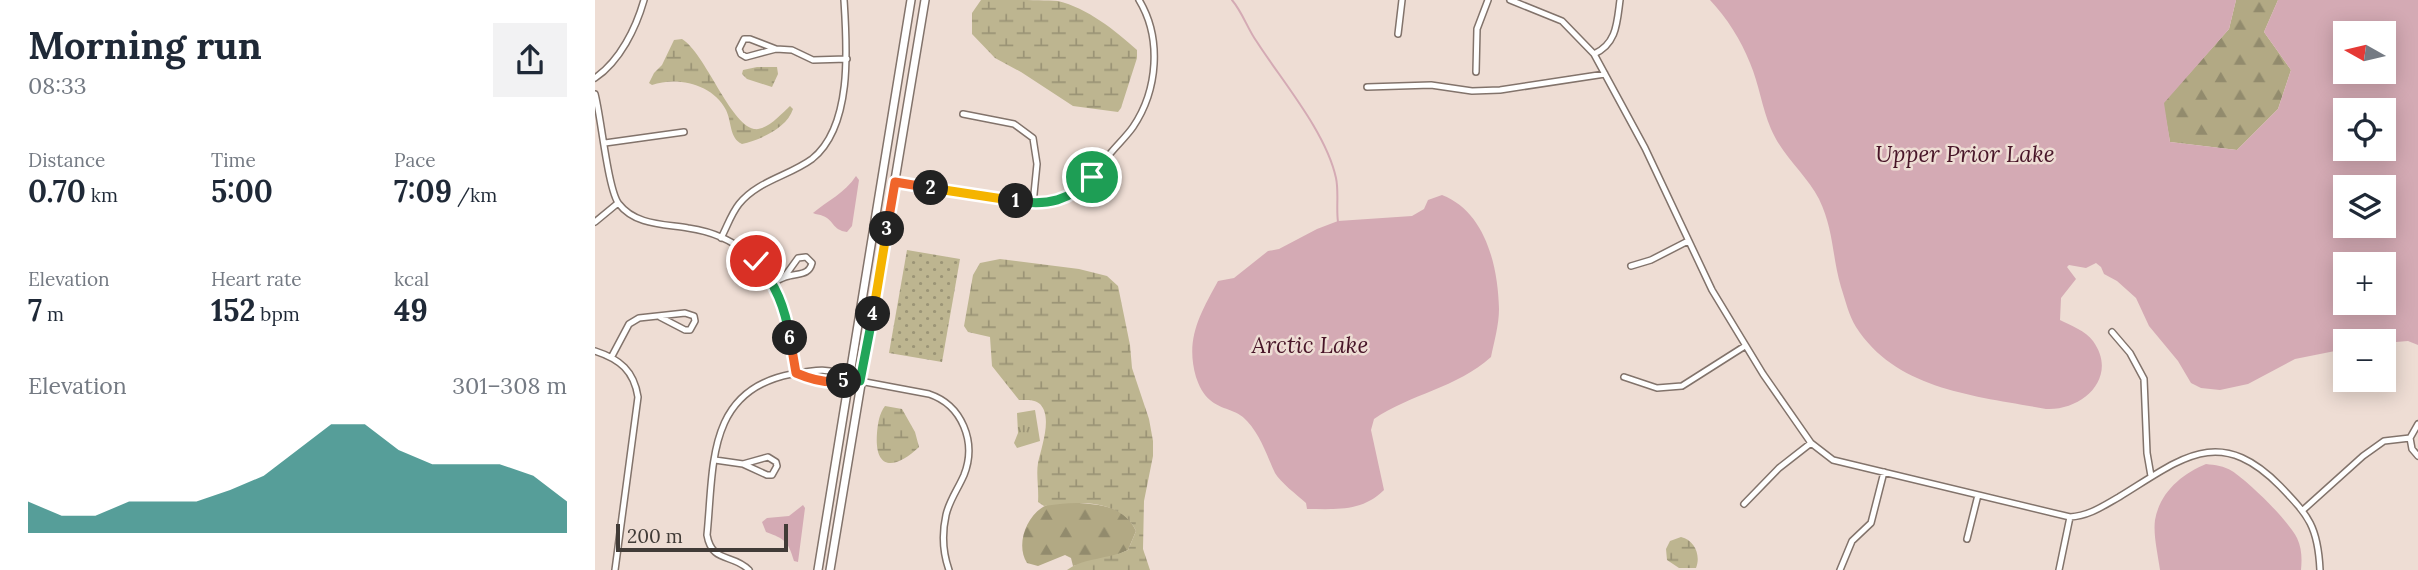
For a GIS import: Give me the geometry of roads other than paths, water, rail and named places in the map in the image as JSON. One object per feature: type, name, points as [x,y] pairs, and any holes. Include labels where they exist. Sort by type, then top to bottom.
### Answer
[{"type":"street","points":[[595,78],[609,66],[623,47],[635,25],[643,0]]},
{"type":"street","points":[[722,238],[734,212],[745,197],[799,167],[821,150],[835,123],[844,93],[847,59],[845,0]]},
{"type":"street","points":[[818,570],[912,0]]},
{"type":"street","points":[[830,570],[925,0]]},
{"type":"street","points":[[895,182],[1033,204],[1066,198],[1083,187],[1133,127],[1144,107],[1152,80],[1154,54],[1152,30],[1139,0]]},
{"type":"street","points":[[1398,34],[1402,0]]},
{"type":"street","points":[[1476,72],[1478,29],[1488,0]]},
{"type":"street","points":[[1510,0],[1562,21],[1594,54],[1646,148],[1699,267],[1745,346],[1811,443],[1833,460],[2070,517],[2099,509],[2179,460],[2200,452],[2239,456],[2257,465],[2303,510],[2314,528],[2320,570]]},
{"type":"street","points":[[1594,54],[1604,50],[1614,37],[1620,0]]},
{"type":"street","points":[[776,49],[746,57],[741,54],[740,49],[744,39],[750,39],[776,49],[792,50],[813,60],[847,59]]},
{"type":"street","points":[[1367,87],[1431,85],[1472,91],[1500,90],[1605,74]]},
{"type":"street","points":[[595,94],[611,181],[618,203],[644,221],[698,229],[722,238],[748,255],[773,283],[784,309],[796,373]]},
{"type":"street","points":[[963,114],[1014,124],[1034,138],[1037,164],[1033,204]]},
{"type":"street","points":[[605,143],[684,132]]},
{"type":"street","points":[[595,222],[618,203]]},
{"type":"street","points":[[1631,265],[1651,260],[1688,241]]},
{"type":"street","points":[[773,283],[785,276],[806,273],[812,262],[806,257],[798,258],[785,276]]},
{"type":"street","points":[[612,356],[629,324],[649,316],[685,313],[694,316],[695,321],[690,330],[685,330],[660,317]]},
{"type":"street","points":[[2112,332],[2130,353],[2144,379],[2147,453],[2151,476]]},
{"type":"street","points":[[1624,377],[1657,388],[1682,386],[1745,346]]},
{"type":"street","points":[[595,351],[612,356],[628,370],[638,397],[615,570]]},
{"type":"street","points":[[750,570],[745,565],[720,556],[709,544],[707,534],[717,443],[724,421],[739,401],[768,380],[818,369],[839,371],[849,379]]},
{"type":"street","points":[[796,373],[808,378],[837,382],[849,379],[941,398],[958,415],[968,441],[967,464],[950,502],[944,533],[949,570]]},
{"type":"street","points":[[2418,424],[2410,438],[2412,449],[2418,456]]},
{"type":"street","points":[[2303,510],[2363,456],[2384,442],[2410,438]]},
{"type":"street","points":[[1744,503],[1779,468],[1811,443]]},
{"type":"street","points":[[715,460],[743,464],[767,475],[772,475],[777,467],[776,462],[768,457],[743,464]]},
{"type":"street","points":[[1840,568],[1851,541],[1871,523],[1884,472]]},
{"type":"street","points":[[1967,539],[1978,495]]},
{"type":"street","points":[[2059,570],[2070,517]]},
{"type":"water","name":"Upper Prior Lake","points":[[1710,0],[2236,0],[2229,29],[2164,103],[2170,142],[2237,150],[2278,109],[2291,70],[2264,32],[2278,0],[2418,0],[2418,345],[2408,341],[2396,342],[2396,329],[2333,329],[2333,351],[2295,359],[2248,384],[2220,390],[2201,388],[2191,383],[2178,361],[2149,326],[2136,298],[2117,281],[2104,274],[2096,263],[2086,268],[2069,265],[2067,267],[2076,279],[2061,298],[2060,320],[2086,334],[2100,354],[2102,367],[2099,379],[2084,398],[2060,408],[2046,409],[1967,394],[1916,378],[1893,365],[1873,348],[1856,327],[1841,287],[1824,210],[1808,182],[1776,139],[1756,79],[1733,30]]},
{"type":"water","points":[[856,176],[859,180],[852,226],[847,232],[838,229],[822,215],[813,213],[841,192]]},
{"type":"water","name":"Arctic Lake","points":[[1442,195],[1469,214],[1479,227],[1492,259],[1499,309],[1491,357],[1478,368],[1449,384],[1388,410],[1374,419],[1371,430],[1384,490],[1376,497],[1348,508],[1307,509],[1306,503],[1277,477],[1260,440],[1247,421],[1239,414],[1214,403],[1202,390],[1196,377],[1192,351],[1200,316],[1218,281],[1234,278],[1268,251],[1279,249],[1338,221],[1412,216],[1424,209],[1428,200]]},
{"type":"water","points":[[2206,464],[2232,471],[2277,512],[2297,538],[2301,570],[2160,570],[2155,532],[2158,510],[2173,485]]},
{"type":"water","points":[[803,505],[805,508],[798,562],[794,561],[785,542],[766,532],[762,522],[767,518],[789,516]]},
{"type":"waterway","points":[[1232,0],[1323,143],[1336,178],[1338,222]]}]
